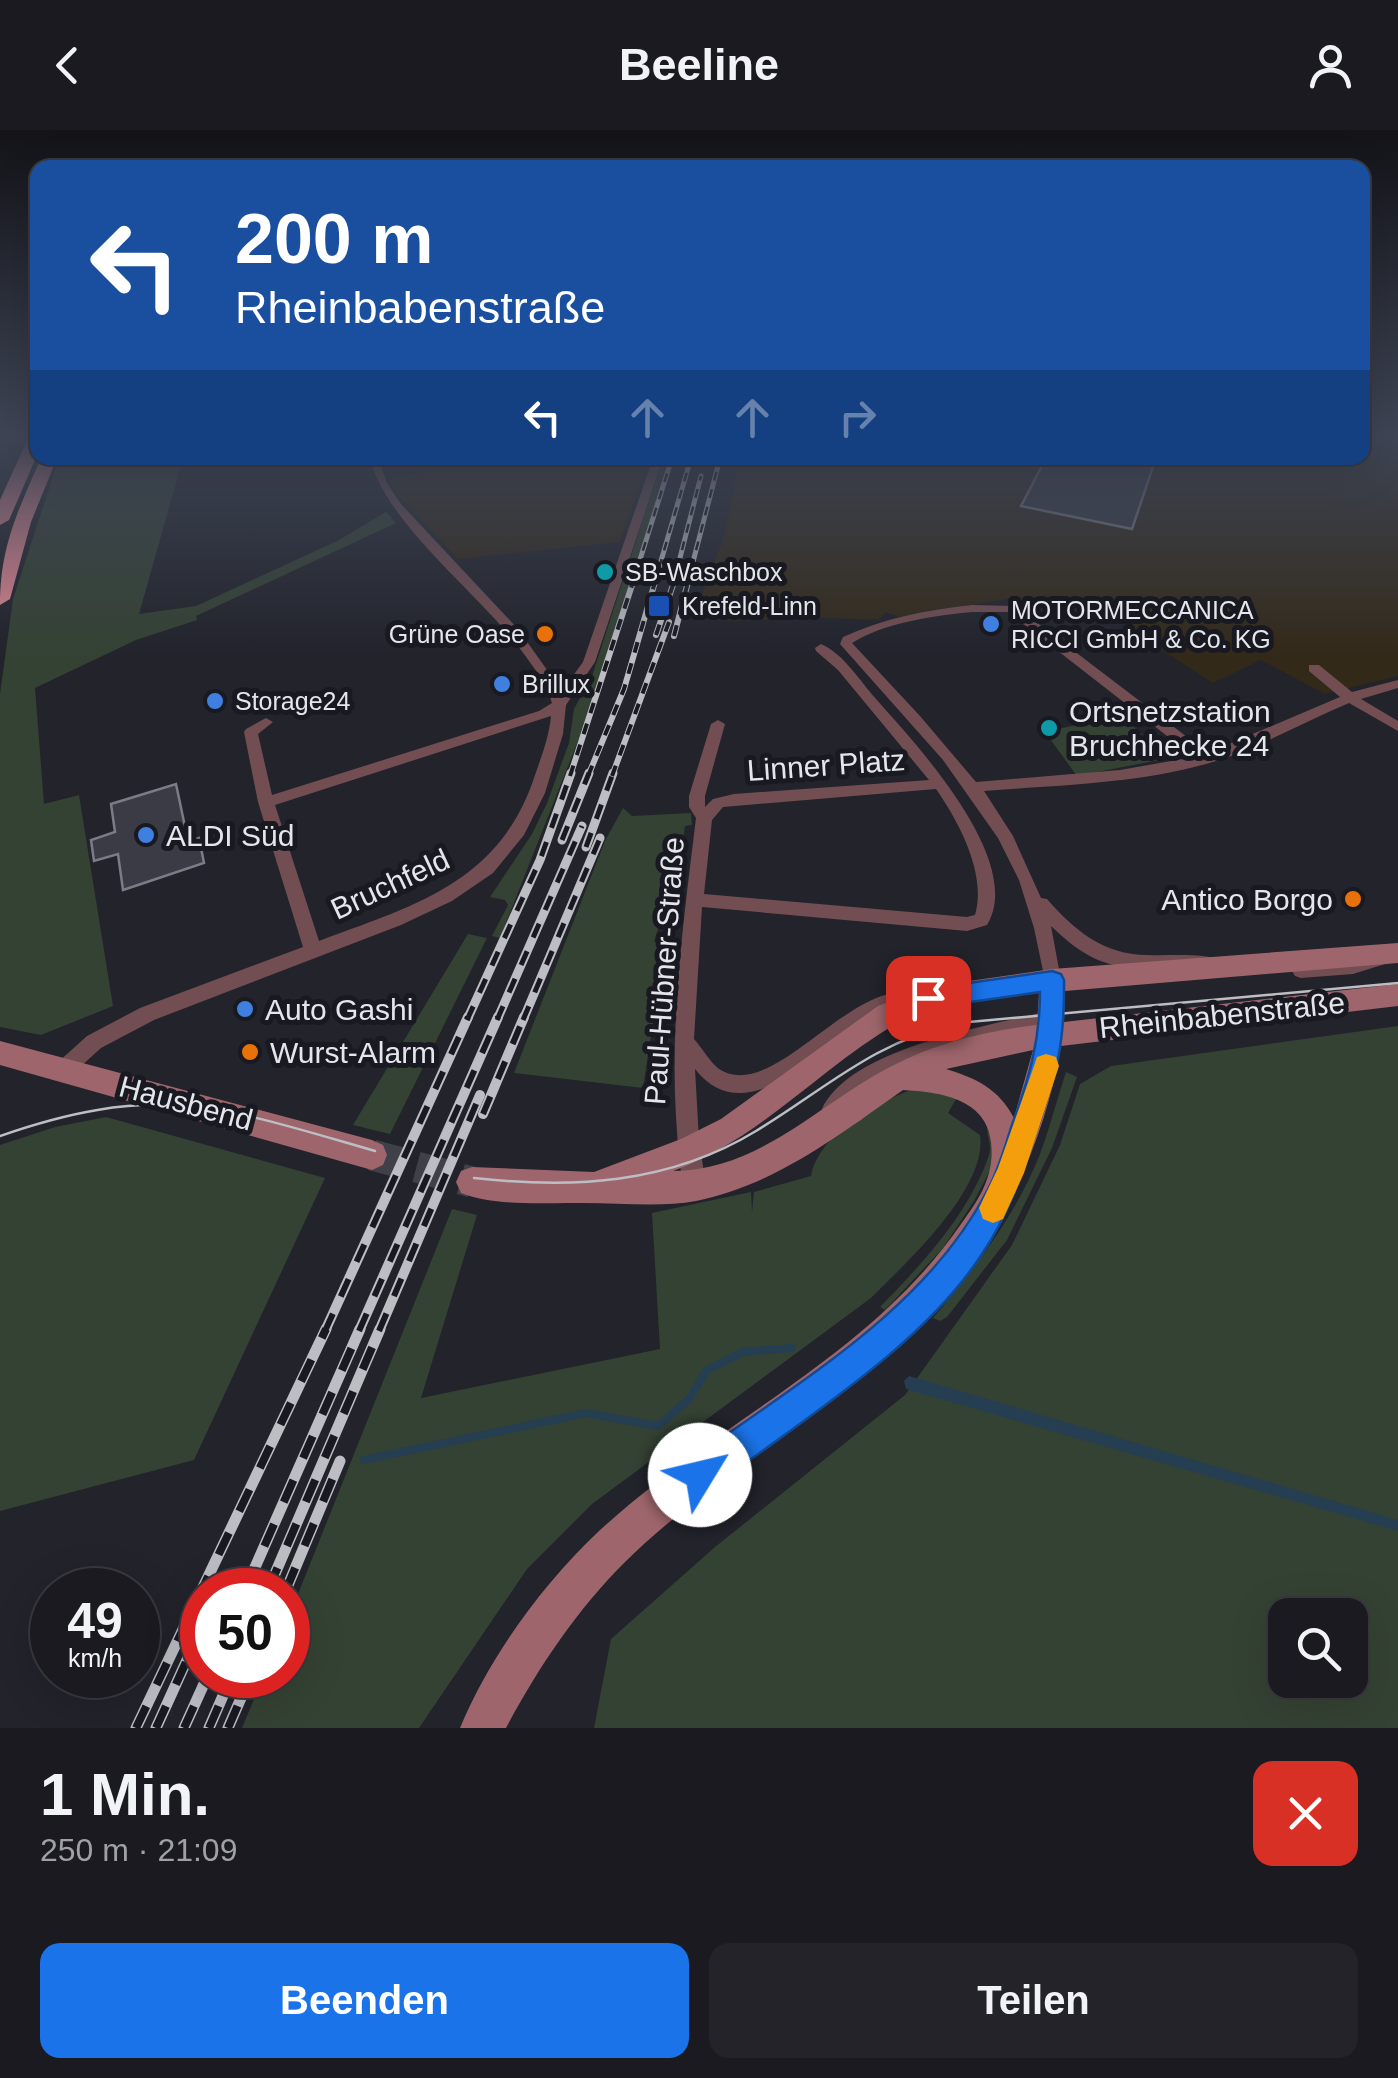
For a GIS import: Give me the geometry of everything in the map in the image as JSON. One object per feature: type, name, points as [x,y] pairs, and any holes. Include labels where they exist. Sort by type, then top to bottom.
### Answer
[{"type":"highway","points":[[0,599],[28,509]]},
{"type":"main road","name":"Rheinbabenstraße","points":[[547,1188],[695,1186],[763,1164],[801,1143],[898,1076],[1052,1009],[1224,968],[1398,953]]},
{"type":"main road","name":"Rheinbabenstraße","points":[[547,1188],[604,1181],[688,1151],[732,1129],[888,1014],[921,1000],[960,991],[1052,1009],[1398,995]]},
{"type":"main road","points":[[482,1728],[549,1618],[613,1545],[670,1497],[904,1322],[970,1247],[1010,1173],[1046,1066],[1052,1009]]},
{"type":"main road","name":"Hausbend","points":[[0,1054],[372,1155]]},
{"type":"main road","points":[[898,1076],[942,1079],[966,1087],[987,1104],[1003,1126],[1010,1173]]},
{"type":"main road","points":[[472,1182],[547,1188]]},
{"type":"street","points":[[400,509],[534,655],[554,686],[559,705]]},
{"type":"street","points":[[266,802],[544,714],[559,705],[589,662],[641,509]]},
{"type":"street","points":[[1206,758],[1011,609],[984,608],[926,617],[859,634],[846,644],[976,787],[1037,899],[1070,934],[1102,954],[1133,962],[1197,958],[1224,968]]},
{"type":"street","name":"Linner Platz","points":[[692,900],[967,924],[981,920],[986,912],[987,898],[971,839],[940,784],[820,648]]},
{"type":"street","points":[[1314,668],[1350,698],[1398,727]]},
{"type":"street","points":[[976,787],[1117,778],[1206,758],[1350,698],[1398,684]]},
{"type":"street","name":"Bruchfeld","points":[[63,1070],[94,1042],[147,1014],[420,910],[467,884],[503,852],[537,793],[556,734],[559,705]]},
{"type":"street","name":"Bruchfeld","points":[[266,722],[250,732],[266,802],[312,951]]},
{"type":"street","name":"Linner Platz","points":[[718,724],[697,796],[697,808],[704,818],[718,803],[734,799],[940,784]]},
{"type":"street","name":"Paul-Hübner-Straße","points":[[695,1186],[688,1151],[686,1042],[692,900],[704,818]]},
{"type":"street","points":[[801,1143],[851,1088],[876,1068],[918,1049],[1052,1009],[1037,899]]},
{"type":"street","name":"Rheinbabenstraße","points":[[1052,1009],[1074,990],[1353,967],[1398,953]]},
{"type":"street","points":[[686,1042],[697,1062],[716,1080],[750,1086],[770,1079],[833,1032],[880,1005],[900,999],[921,1000]]},
{"type":"shaded area","points":[[410,509],[632,509],[620,542],[458,559]]},
{"type":"shaded area","points":[[730,509],[1398,509],[1398,676],[1325,694],[1261,660],[1213,683],[1131,630],[1100,598],[1028,607],[1014,598],[899,617],[886,612],[879,620],[801,617],[736,621],[694,616],[725,534]]},
{"type":"green space","points":[[43,509],[169,509],[139,614],[196,606],[337,541],[386,512],[396,523],[196,616],[197,620],[136,640],[35,688],[44,804],[79,795],[113,1006],[41,1035],[0,1027],[0,694],[13,599]]},
{"type":"green space","points":[[647,509],[654,509],[589,713],[500,938],[492,936],[508,905],[505,900],[490,897],[532,834],[547,803],[569,743],[574,709],[592,676]]},
{"type":"green space","points":[[1120,715],[1169,758],[1077,776],[1045,732]]},
{"type":"green space","points":[[623,808],[632,816],[691,813],[692,825],[685,826],[682,846],[688,847],[686,854],[681,854],[654,942],[665,944],[643,1088],[514,1073],[605,841]]},
{"type":"green space","points":[[468,934],[487,938],[390,1134],[353,1125]]},
{"type":"green space","points":[[1398,1026],[1398,1728],[594,1728],[611,1639],[715,1547],[905,1395],[1012,1245],[1060,1145],[1080,1084],[1111,1066]]},
{"type":"green space","points":[[1066,1072],[1077,1077],[1052,1148],[1007,1240],[947,1317],[940,1321],[933,1318],[979,1260],[1019,1198],[1040,1154]]},
{"type":"green space","points":[[923,1086],[960,1092],[948,1113],[980,1135],[979,1156],[959,1200],[942,1223],[871,1298],[592,1504],[527,1569],[419,1728],[242,1728],[254,1698],[310,1698],[308,1568],[452,1209],[477,1215],[421,1398],[660,1349],[652,1213],[751,1192],[752,1212],[754,1192],[811,1176],[816,1160],[839,1131],[890,1099]]},
{"type":"green space","points":[[106,1117],[325,1178],[194,1460],[0,1511],[0,1145],[55,1127]]},
{"type":"green space","points":[[989,1118],[997,1157],[974,1201],[943,1248],[885,1310],[880,1307],[928,1256],[969,1198],[989,1155]]},
{"type":"water","points":[[909,1376],[1398,1520],[1398,1531],[906,1389],[904,1381]]},
{"type":"building","points":[[1033,509],[1139,509],[1132,529]]},
{"type":"building","name":"ALDI Süd","points":[[176,784],[188,841],[199,838],[204,863],[123,890],[118,854],[94,861],[91,840],[115,832],[111,804]]},
{"type":"waterway","points":[[364,1460],[586,1413],[658,1426],[689,1399],[707,1370],[743,1352],[792,1348]]},
{"type":"tunnel","points":[[372,1155],[472,1182]]},
{"type":"tram line","points":[[474,1178],[584,1182],[655,1172],[689,1162],[756,1131],[875,1054],[928,1031],[958,1023],[1398,983]]},
{"type":"tram line","points":[[0,1136],[104,1109],[189,1106],[274,1122],[375,1151]]},
{"type":"railway","points":[[632,585],[656,509]]},
{"type":"railway","points":[[654,585],[676,509]]},
{"type":"railway","points":[[673,585],[693,509]]},
{"type":"railway","points":[[687,585],[707,509]]},
{"type":"railway","points":[[571,774],[633,582]]},
{"type":"railway","points":[[588,776],[624,689],[655,582]]},
{"type":"railway","points":[[674,636],[688,582]]},
{"type":"railway","points":[[656,635],[673,585]]},
{"type":"railway","points":[[612,776],[669,622]]},
{"type":"railway","points":[[562,840],[589,773]]},
{"type":"railway","points":[[586,847],[613,773]]},
{"type":"railway","points":[[467,1020],[540,860],[571,774]]},
{"type":"railway","points":[[497,1020],[582,826]]},
{"type":"railway","points":[[523,1020],[600,838]]},
{"type":"railway","points":[[325,1331],[468,1017]]},
{"type":"railway","points":[[359,1331],[498,1017]]},
{"type":"railway","points":[[483,1114],[524,1017]]},
{"type":"railway","points":[[379,1331],[480,1095]]},
{"type":"railway","points":[[136,1728],[326,1329]]},
{"type":"railway","points":[[255,1568],[360,1329]]},
{"type":"railway","points":[[277,1568],[380,1329]]},
{"type":"railway","points":[[295,1568],[340,1461]]},
{"type":"railway","points":[[156,1728],[180,1675]]},
{"type":"railway","points":[[184,1728],[198,1698]]},
{"type":"railway","points":[[209,1728],[222,1698]]},
{"type":"railway","points":[[228,1728],[241,1698]]},
{"type":"slow traffic","points":[[993,1208],[1010,1173],[1046,1066]]},
{"type":"place","name":"SB-Waschbox","points":[[605,572]]},
{"type":"place","name":"Krefeld-Linn","points":[[659,606]]},
{"type":"place","name":"MOTORMECCANICA RICCI GmbH & Co. KG","points":[[991,624]]},
{"type":"place","name":"Grüne Oase","points":[[545,634]]},
{"type":"place","name":"Brillux","points":[[502,684]]},
{"type":"place","name":"Storage24","points":[[215,701]]},
{"type":"place","name":"Ortsnetzstation Bruchhecke 24","points":[[1049,728]]},
{"type":"place","name":"ALDI Süd","points":[[146,835]]},
{"type":"place","name":"Antico Borgo","points":[[1353,899]]},
{"type":"place","name":"Auto Gashi","points":[[245,1009]]},
{"type":"place","name":"Wurst-Alarm","points":[[250,1052]]},
{"type":"route","points":[[700,1475],[904,1322],[970,1247],[1001,1195],[1046,1066],[1052,1035],[1052,980],[928,998]]}]
